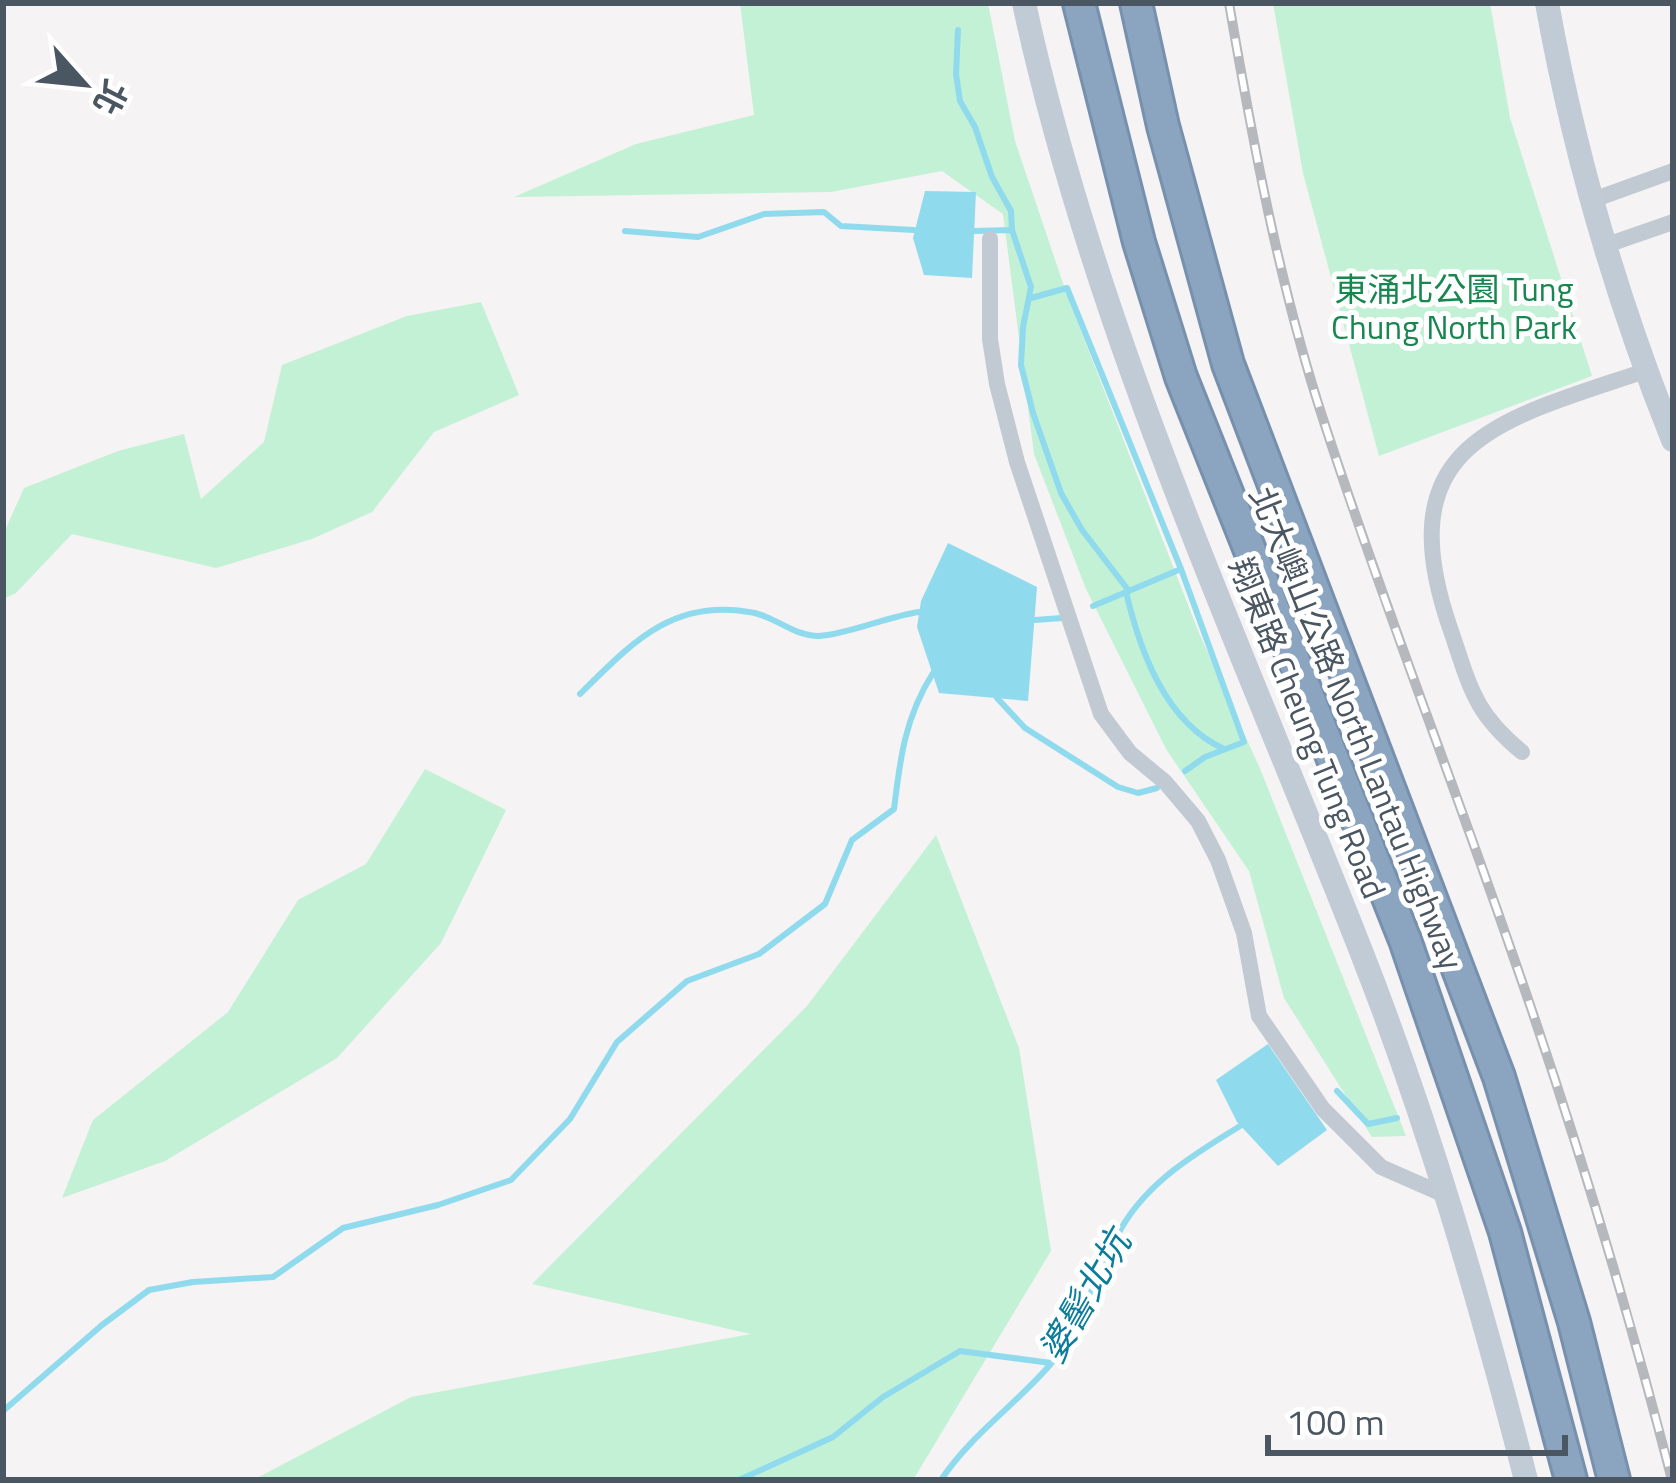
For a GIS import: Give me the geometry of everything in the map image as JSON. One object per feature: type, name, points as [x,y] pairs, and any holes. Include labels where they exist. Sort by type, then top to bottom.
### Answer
[{"type":"highway","name":"北大嶼山公路 North Lantau Highway","points":[[1079,3],[1139,242],[1181,377],[1405,940],[1505,1232],[1571,1480]]},
{"type":"highway","name":"北大嶼山公路 North Lantau Highway","points":[[1136,4],[1163,126],[1228,364],[1499,1077],[1574,1322],[1614,1480]]},
{"type":"main road","name":"翔東路 Cheung Tung Road","points":[[1024,3],[1096,269],[1153,429],[1363,956],[1447,1196],[1526,1480]]},
{"type":"main road","points":[[1547,3],[1563,95],[1590,201],[1673,440]]},
{"type":"street","points":[[1590,201],[1673,172]]},
{"type":"street","points":[[1604,246],[1673,222]]},
{"type":"street","points":[[990,238],[989,340],[998,384],[1017,462],[1101,714],[1130,753],[1166,782],[1198,821],[1218,860],[1244,934],[1259,1016],[1323,1109],[1381,1167],[1447,1196]]},
{"type":"street","points":[[1522,752],[1478,710],[1431,556],[1434,499],[1463,450],[1487,432],[1646,371]]},
{"type":"green space","points":[[740,3],[988,3],[1015,141],[1068,298],[1199,633],[1261,771],[1406,1136],[1372,1137],[1284,998],[1249,871],[1166,749],[1086,589],[1034,454],[1003,214],[942,171],[831,192],[514,197],[636,144],[754,115]]},
{"type":"green space","name":"東涌北公園 Tung Chung North Park","points":[[1273,3],[1490,3],[1510,118],[1592,376],[1379,456],[1303,173]]},
{"type":"green space","points":[[481,302],[519,395],[434,432],[372,512],[312,539],[216,568],[72,534],[16,593],[3,599],[3,535],[24,488],[118,451],[184,434],[201,499],[264,442],[282,365],[407,316]]},
{"type":"green space","points":[[425,769],[506,810],[441,943],[337,1058],[165,1161],[62,1198],[93,1120],[228,1012],[298,900],[366,864]]},
{"type":"green space","points":[[936,835],[1019,1048],[1051,1251],[913,1480],[253,1480],[411,1397],[751,1334],[532,1284],[807,1006]]},
{"type":"water","points":[[925,191],[976,192],[972,278],[924,275],[913,238]]},
{"type":"water","points":[[948,543],[1037,587],[1028,701],[939,693],[917,627],[921,601]]},
{"type":"water","points":[[1268,1044],[1327,1130],[1278,1166],[1237,1122],[1216,1080]]},
{"type":"waterway","points":[[958,30],[960,101],[1011,211],[1012,230],[1031,287],[1021,365],[1033,413],[1061,493],[1082,530],[1129,591]]},
{"type":"waterway","points":[[625,231],[698,237],[764,214],[824,212],[841,226],[914,230]]},
{"type":"waterway","points":[[974,231],[1012,230]]},
{"type":"waterway","points":[[1031,298],[1067,288],[1181,569],[1244,742],[1205,757],[1185,771]]},
{"type":"waterway","points":[[1093,606],[1181,569]]},
{"type":"waterway","points":[[1126,592],[1158,683],[1186,721],[1224,749]]},
{"type":"waterway","points":[[580,694],[654,629],[697,612],[749,612],[819,636],[919,612]]},
{"type":"waterway","points":[[1035,620],[1062,618]]},
{"type":"waterway","points":[[3,1411],[149,1290],[273,1277],[343,1228],[438,1205],[511,1180],[570,1119],[617,1042],[687,981],[759,954],[825,904],[852,840],[894,809],[910,722],[933,673]]},
{"type":"waterway","points":[[997,698],[1025,728],[1118,787],[1138,793],[1157,788]]},
{"type":"waterway","points":[[1337,1091],[1368,1124],[1397,1118]]},
{"type":"waterway","name":"婆髻北坑","points":[[941,1480],[1061,1350],[1133,1211],[1190,1158],[1240,1126]]},
{"type":"waterway","points":[[739,1480],[833,1437],[883,1397],[960,1351],[1051,1363]]},
{"type":"railway","points":[[1229,3],[1268,213],[1307,368],[1555,1081],[1672,1480]]}]
